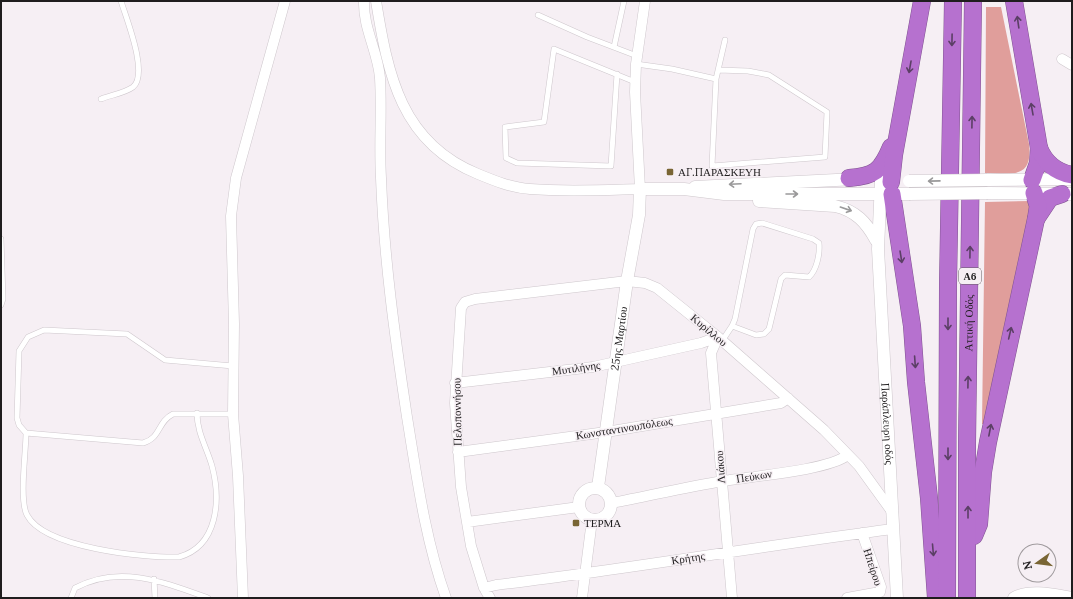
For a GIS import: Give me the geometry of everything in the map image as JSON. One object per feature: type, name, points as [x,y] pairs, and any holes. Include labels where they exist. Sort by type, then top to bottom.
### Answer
[{"type":"highway","points":[[922,1],[900,125],[885,191],[895,218],[912,326],[916,382],[929,498],[936,598]]},
{"type":"highway","name":"Αττική Οδός","points":[[947,598],[948,285],[953,1]]},
{"type":"highway","name":"Αττική Οδός","points":[[967,598],[967,442],[973,1]]},
{"type":"highway","points":[[1014,1],[1039,148],[1042,156],[1052,167],[1072,175]]},
{"type":"highway","points":[[849,178],[868,176],[879,170],[900,125]]},
{"type":"highway","points":[[968,551],[979,524],[983,472],[988,442],[1036,219],[1038,206],[1031,186],[1038,163],[1039,148]]},
{"type":"highway","points":[[1036,219],[1050,198],[1067,194]]},
{"type":"street","points":[[243,598],[238,476],[233,414],[234,324],[231,216],[236,178],[285,1]]},
{"type":"street","points":[[364,1],[370,37],[380,76],[381,177],[385,255],[402,386],[421,505],[435,568],[446,598]]},
{"type":"street","points":[[376,1],[390,70],[395,87],[407,113],[416,127],[432,146],[461,167],[500,183],[530,189],[684,189],[769,202],[835,206],[856,213],[868,225],[877,245]]},
{"type":"street","points":[[640,189],[635,125],[636,82],[637,60],[645,1]]},
{"type":"street","points":[[1062,59],[1072,65]]},
{"type":"street","points":[[684,189],[703,185],[849,178],[885,191],[909,181],[1012,180],[1067,194]]},
{"type":"street","points":[[724,194],[885,191],[1009,193],[1031,186],[1072,179]]},
{"type":"street","name":"25ης Μαρτίου","points":[[598,487],[627,281],[639,215],[640,189]]},
{"type":"street","name":"Παράπλευρη οδός","points":[[885,191],[877,245],[897,598]]},
{"type":"street","name":"Κυρίλλου","points":[[465,302],[475,299],[627,281],[644,283],[657,288],[720,339],[788,398],[848,455],[859,466],[893,513]]},
{"type":"street","name":"Πελοποννήσου","points":[[465,302],[461,308],[454,403],[458,452],[471,546],[484,588],[490,598]]},
{"type":"street","name":"Μυτιλήνης","points":[[455,383],[593,367],[720,339]]},
{"type":"street","name":"Λιάκου","points":[[720,339],[711,353],[732,598]]},
{"type":"street","name":"Κωνσταντινουπόλεως","points":[[458,452],[606,432],[782,403],[788,398]]},
{"type":"street","name":"Πεύκων","points":[[612,503],[721,481],[817,466],[840,460],[848,455]]},
{"type":"street","points":[[598,487],[605,490],[610,496],[612,503],[606,516],[600,519],[592,520],[582,513],[579,507],[580,499],[584,492],[590,488],[598,487]]},
{"type":"street","points":[[467,522],[579,507]]},
{"type":"street","points":[[582,598],[592,520]]},
{"type":"street","name":"Κρήτης","points":[[484,588],[496,585],[585,574],[893,529]]},
{"type":"street","name":"Ηπείρου","points":[[847,598],[876,594],[880,592],[881,586],[862,533]]},
{"type":"street","points":[[1017,596],[1036,593],[1072,598]]},
{"type":"lane","points":[[101,99],[133,87],[138,79],[136,48],[121,1]]},
{"type":"lane","points":[[614,47],[624,1]]},
{"type":"lane","points":[[538,15],[614,47],[637,60],[716,79]]},
{"type":"lane","points":[[718,70],[769,75],[827,112],[825,157],[712,166],[716,79],[718,70],[725,40]]},
{"type":"lane","points":[[617,74],[612,166],[517,163],[506,158],[505,127],[544,122],[554,49],[617,74],[636,82]]},
{"type":"lane","points":[[720,339],[732,326],[753,229],[756,224],[762,223],[813,238],[819,243],[820,249],[814,273],[809,277],[790,274],[785,275],[781,279],[768,329],[764,334],[756,335],[732,326]]},
{"type":"lane","points":[[1,239],[3,299],[1,306]]},
{"type":"lane","points":[[197,413],[198,431],[212,467],[216,500],[212,527],[199,548],[189,554],[179,557],[103,550],[67,542],[40,530],[26,514],[23,503],[26,433],[19,425],[17,418],[19,352],[28,338],[44,330],[127,334],[165,360],[233,366]]},
{"type":"lane","points":[[26,433],[143,443],[155,437],[166,417],[173,414],[233,414]]},
{"type":"lane","points":[[71,598],[75,588],[89,580],[108,577],[154,579],[198,596],[208,598]]},
{"type":"lane","points":[[154,579],[155,598]]},
{"type":"shaded area","points":[[986,7],[1001,7],[1029,144],[1028,164],[1019,172],[1004,174],[985,173]]},
{"type":"shaded area","points":[[1031,201],[988,424],[982,424],[985,202]]},
{"type":"place","name":"ΑΓ.ΠΑΡΑΣΚΕΥΗ","points":[[670,172]]},
{"type":"place","name":"ΤΕΡΜΑ","points":[[576,523]]}]
